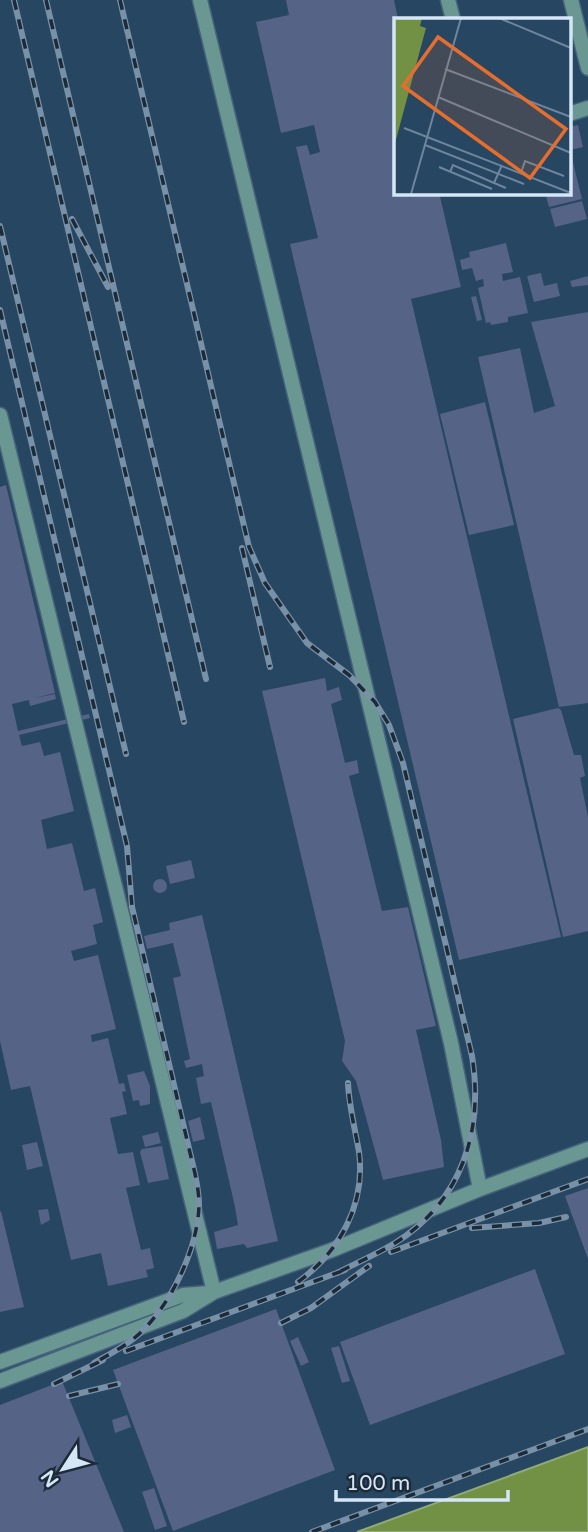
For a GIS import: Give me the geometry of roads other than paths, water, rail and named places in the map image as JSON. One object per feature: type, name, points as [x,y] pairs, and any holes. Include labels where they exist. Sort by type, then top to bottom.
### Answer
[{"type":"lane","points":[[200,0],[451,1044],[480,1189]]},
{"type":"lane","points":[[448,0],[453,18]]},
{"type":"lane","points":[[571,0],[585,41],[588,68]]},
{"type":"lane","points":[[570,114],[588,108]]},
{"type":"lane","points":[[0,415],[214,1292]]},
{"type":"lane","points":[[0,1381],[183,1311],[214,1292],[332,1250],[480,1189],[588,1149]]},
{"type":"lane","points":[[0,1362],[183,1295],[214,1292]]},
{"type":"railway","points":[[14,0],[184,722]]},
{"type":"railway","points":[[46,0],[206,679]]},
{"type":"railway","points":[[120,0],[249,547],[265,583],[307,643],[349,675],[375,702],[389,725],[403,763],[472,1056],[475,1084],[471,1137],[452,1185],[437,1207],[418,1226],[395,1243],[337,1273]]},
{"type":"railway","points":[[72,219],[108,287]]},
{"type":"railway","points":[[0,226],[126,754]]},
{"type":"railway","points":[[0,310],[127,846],[132,907],[198,1193],[194,1239],[172,1292],[139,1334],[94,1363]]},
{"type":"railway","points":[[242,548],[270,667]]},
{"type":"railway","points":[[298,1282],[313,1270],[337,1242],[354,1209],[360,1172],[348,1083]]},
{"type":"railway","points":[[391,1252],[588,1179]]},
{"type":"railway","points":[[472,1228],[539,1223],[566,1217]]},
{"type":"railway","points":[[281,1323],[311,1308],[369,1266]]},
{"type":"railway","points":[[126,1351],[345,1270]]},
{"type":"railway","points":[[54,1384],[103,1360]]},
{"type":"railway","points":[[69,1396],[118,1384]]},
{"type":"railway","points":[[312,1532],[588,1429]]}]
